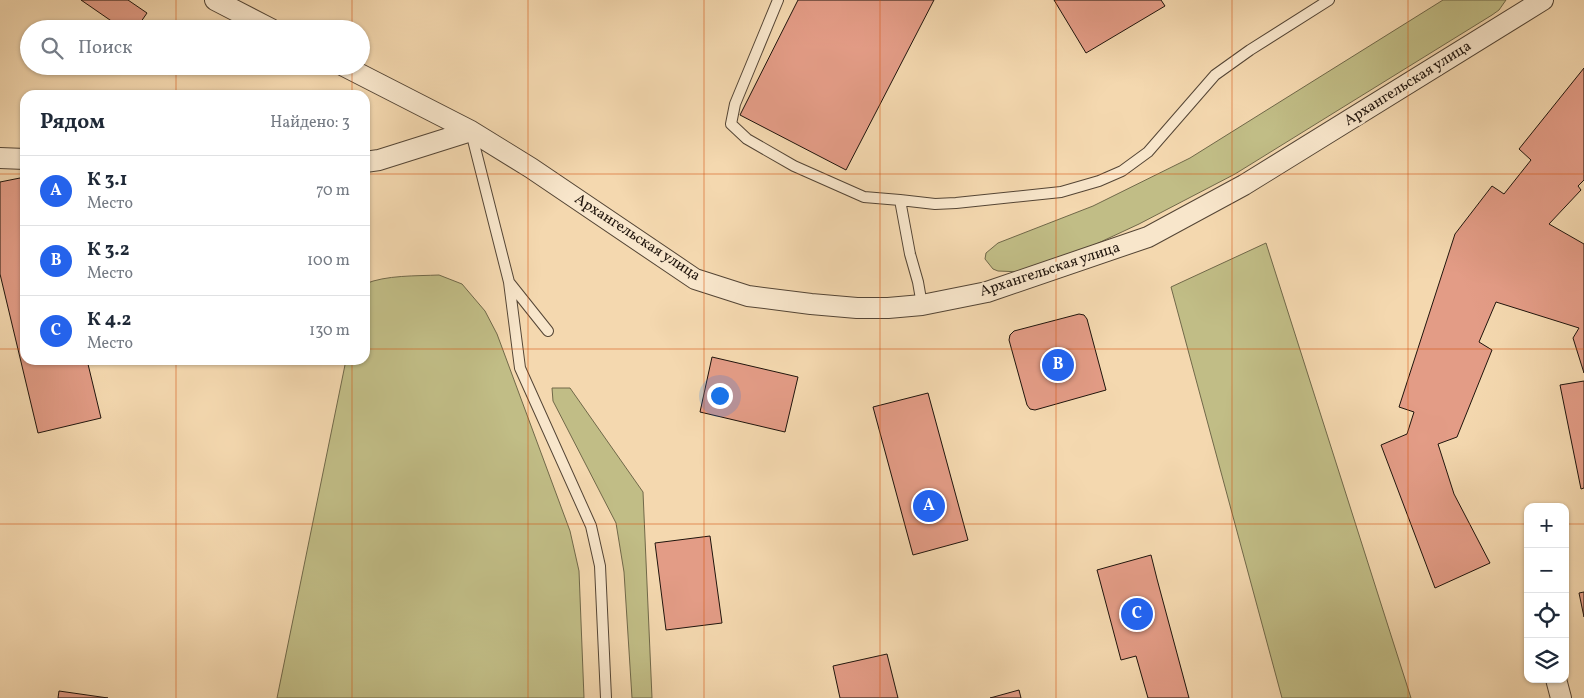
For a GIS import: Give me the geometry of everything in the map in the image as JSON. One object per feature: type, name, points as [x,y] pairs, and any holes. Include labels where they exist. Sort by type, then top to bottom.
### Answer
[{"type":"street","points":[[215,0],[254,20]]},
{"type":"street","name":"Архангельская улица","points":[[362,75],[471,131],[531,168],[695,279],[748,296],[857,308],[888,308],[987,292],[1148,237],[1244,186],[1543,0]]},
{"type":"street","points":[[370,161],[471,131]]},
{"type":"street","points":[[0,158],[20,158]]},
{"type":"street","points":[[1557,683],[1561,698]]},
{"type":"lane","points":[[778,0],[735,104],[731,124],[747,139],[794,166],[864,197],[934,204],[1061,192],[1099,181],[1122,171],[1148,152],[1215,75],[1250,50],[1330,0]]},
{"type":"lane","points":[[471,131],[509,282],[520,368],[591,526],[600,566],[606,698]]},
{"type":"lane","points":[[900,200],[922,304]]},
{"type":"lane","points":[[509,282],[548,331]]},
{"type":"shaded area","points":[[1443,0],[1506,0],[1499,10],[1492,15],[1235,174],[1139,224],[1079,252],[1021,272],[998,271],[993,269],[985,259],[986,253],[998,243],[1093,206],[1190,158]]},
{"type":"shaded area","points":[[1266,243],[1411,698],[1282,698],[1171,287]]},
{"type":"shaded area","points":[[439,275],[462,284],[485,311],[497,334],[570,531],[579,571],[584,698],[277,698],[345,365],[370,365],[370,282],[391,277]]},
{"type":"shaded area","points":[[552,388],[570,388],[643,492],[652,698],[632,698],[624,572],[616,523],[553,401]]},
{"type":"building","points":[[81,0],[128,0],[147,13],[142,20],[110,20]]},
{"type":"building","points":[[798,0],[934,0],[846,170],[740,115]]},
{"type":"building","points":[[1054,0],[1161,0],[1165,6],[1086,53]]},
{"type":"building","points":[[1584,68],[1584,180],[1578,186],[1581,190],[1549,224],[1584,244],[1584,373],[1573,338],[1579,328],[1496,302],[1479,342],[1492,350],[1457,437],[1438,444],[1454,494],[1490,563],[1435,588],[1381,445],[1407,434],[1414,412],[1399,407],[1455,234],[1492,186],[1504,194],[1531,160],[1519,149]]},
{"type":"building","points":[[20,178],[20,358],[0,274],[0,182]]},
{"type":"building","points":[[1079,314],[1084,315],[1087,319],[1106,390],[1035,410],[1030,409],[1027,405],[1009,340],[1010,335],[1014,331]]},
{"type":"building","points":[[712,357],[798,377],[785,432],[700,412]]},
{"type":"building","points":[[22,365],[88,365],[101,418],[38,433]]},
{"type":"building","points":[[1584,381],[1584,488],[1581,489],[1560,385]]},
{"type":"building","points":[[928,393],[968,540],[913,555],[873,407]]},
{"type":"building","points":[[710,536],[722,623],[666,630],[655,543]]},
{"type":"building","points":[[1151,555],[1189,698],[1148,698],[1136,656],[1121,660],[1097,570]]},
{"type":"building","points":[[1584,592],[1584,617],[1579,593]]},
{"type":"building","points":[[887,654],[898,698],[840,698],[833,666]]},
{"type":"building","points":[[1019,690],[1021,698],[990,698]]},
{"type":"building","points":[[59,691],[108,698],[58,698]]},
{"type":"place","name":"К 3.2","points":[[1058,365]]},
{"type":"place","name":"К 3.1","points":[[929,506]]},
{"type":"place","name":"К 4.2","points":[[1137,614]]}]
